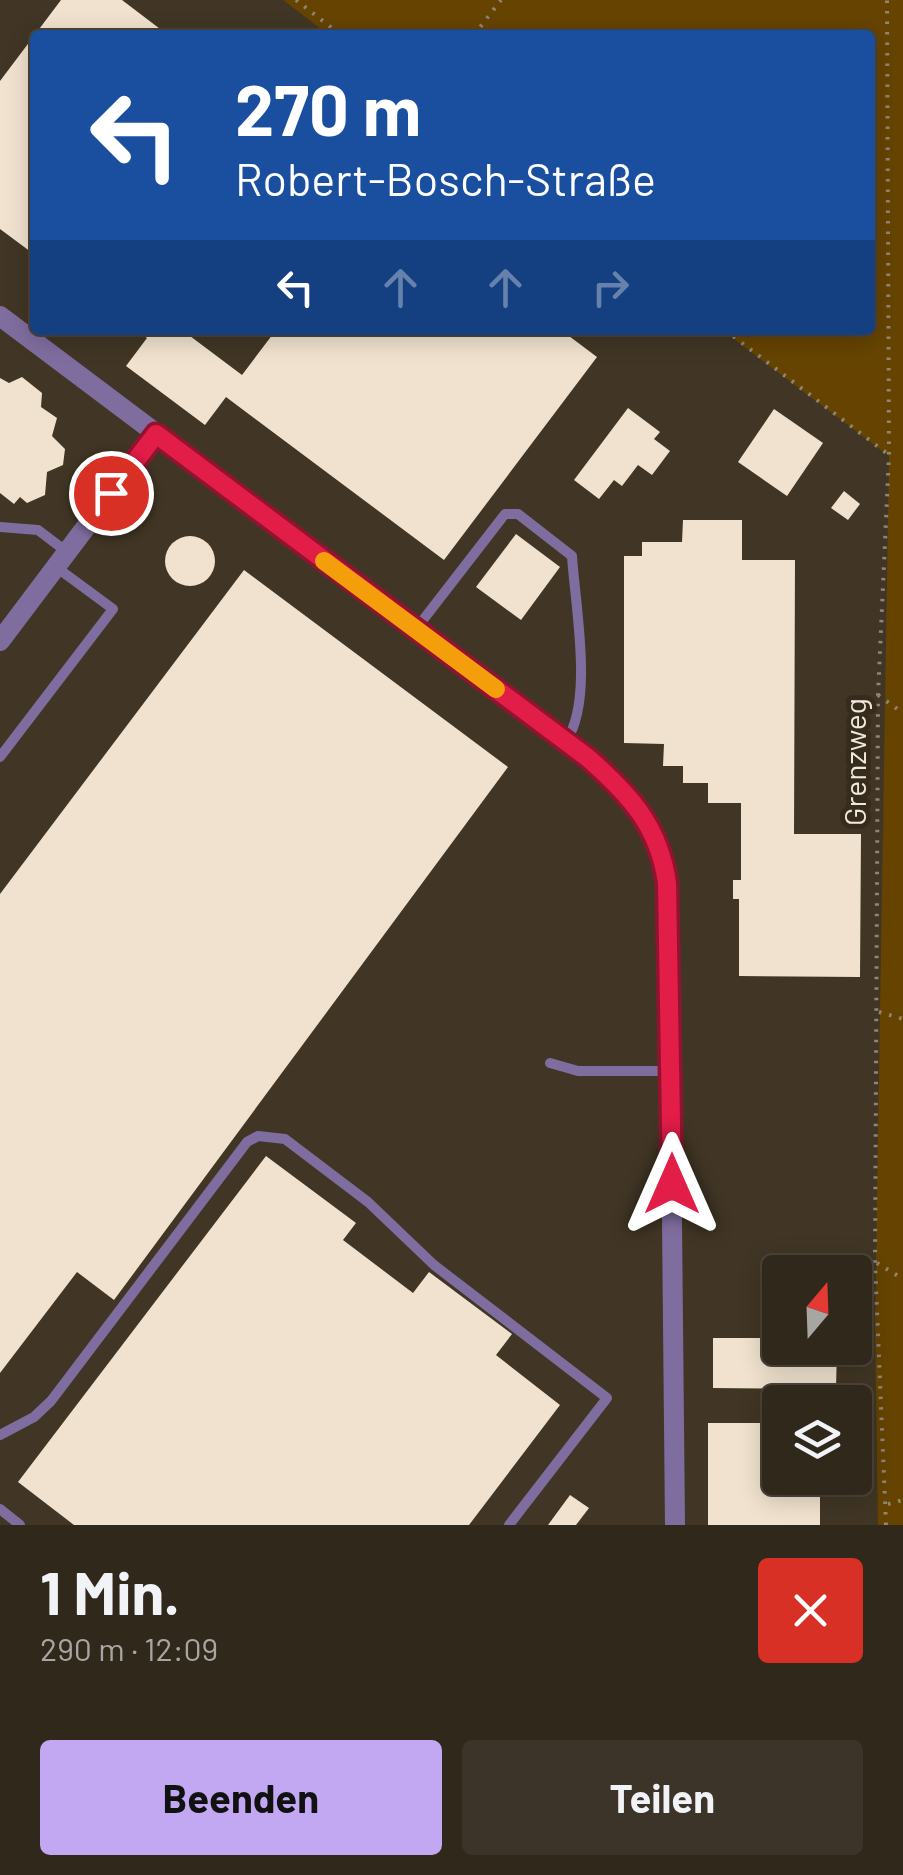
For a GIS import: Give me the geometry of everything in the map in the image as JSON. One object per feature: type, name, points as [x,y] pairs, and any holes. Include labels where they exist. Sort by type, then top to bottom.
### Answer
[{"type":"street","points":[[0,316],[566,742],[630,796],[647,818],[664,858],[670,918],[675,1525]]},
{"type":"street","points":[[0,640],[156,434]]},
{"type":"lane","points":[[416,630],[505,514],[518,514],[572,556],[581,701],[574,729],[566,742]]},
{"type":"lane","points":[[0,527],[38,530],[61,560],[113,608],[0,757]]},
{"type":"lane","points":[[550,1063],[578,1071],[671,1071]]},
{"type":"lane","points":[[0,1434],[34,1417],[51,1401],[247,1142],[272,1136],[285,1139],[368,1202],[416,1250],[607,1398],[509,1525]]},
{"type":"lane","points":[[0,1509],[20,1525]]},
{"type":"path","points":[[296,0],[335,30]]},
{"type":"path","points":[[478,30],[501,0]]},
{"type":"path","name":"Grenzweg","points":[[886,1525],[876,1262],[878,695],[889,455],[887,0]]},
{"type":"path","points":[[732,335],[889,455]]},
{"type":"path","points":[[878,695],[903,713]]},
{"type":"path","points":[[877,1011],[903,1019]]},
{"type":"path","points":[[876,1262],[903,1279]]},
{"type":"path","points":[[887,1505],[903,1500]]},
{"type":"shaded area","points":[[283,0],[903,0],[903,1525],[878,1525],[875,1327],[889,456],[729,335],[875,335],[875,30],[322,30]]},
{"type":"building","points":[[61,0],[122,0],[161,30],[38,30]]},
{"type":"building","points":[[30,41],[30,251],[0,229],[0,81]]},
{"type":"building","points":[[143,335],[189,335],[242,375],[272,335],[568,335],[597,357],[444,560],[226,397],[205,425],[126,366],[147,338]]},
{"type":"building","points":[[22,377],[42,393],[41,407],[57,418],[52,436],[65,449],[63,465],[47,472],[45,495],[27,503],[20,497],[14,504],[0,493],[0,378],[9,383]]},
{"type":"building","points":[[628,408],[660,432],[654,439],[670,451],[652,475],[638,465],[622,486],[614,480],[599,499],[574,480]]},
{"type":"building","points":[[774,409],[823,443],[787,496],[738,462]]},
{"type":"building","points":[[844,491],[860,504],[848,520],[831,508]]},
{"type":"building","points":[[683,520],[742,520],[742,560],[795,560],[794,834],[861,834],[860,977],[739,976],[739,899],[733,899],[733,880],[741,880],[741,803],[708,803],[708,783],[683,783],[683,766],[663,766],[664,744],[624,743],[624,556],[642,556],[642,542],[682,542]]},
{"type":"building","points":[[516,534],[560,567],[521,620],[476,587]]},
{"type":"building","points":[[190,536],[208,543],[215,561],[208,579],[190,586],[172,579],[165,561],[172,543]]},
{"type":"building","points":[[244,570],[508,767],[114,1300],[77,1272],[0,1373],[0,894]]},
{"type":"building","points":[[266,1156],[356,1223],[343,1240],[413,1293],[429,1272],[512,1334],[496,1355],[560,1405],[469,1525],[74,1525],[18,1482]]},
{"type":"building","points":[[713,1338],[762,1338],[762,1365],[837,1365],[836,1385],[713,1388]]},
{"type":"building","points":[[708,1423],[762,1423],[762,1495],[820,1495],[820,1525],[708,1525]]},
{"type":"building","points":[[570,1495],[589,1508],[576,1525],[548,1525]]},
{"type":"slow traffic","points":[[324,561],[496,689]]},
{"type":"route","points":[[111,493],[156,434],[588,758],[630,796],[656,836],[667,883],[672,1184]]}]
